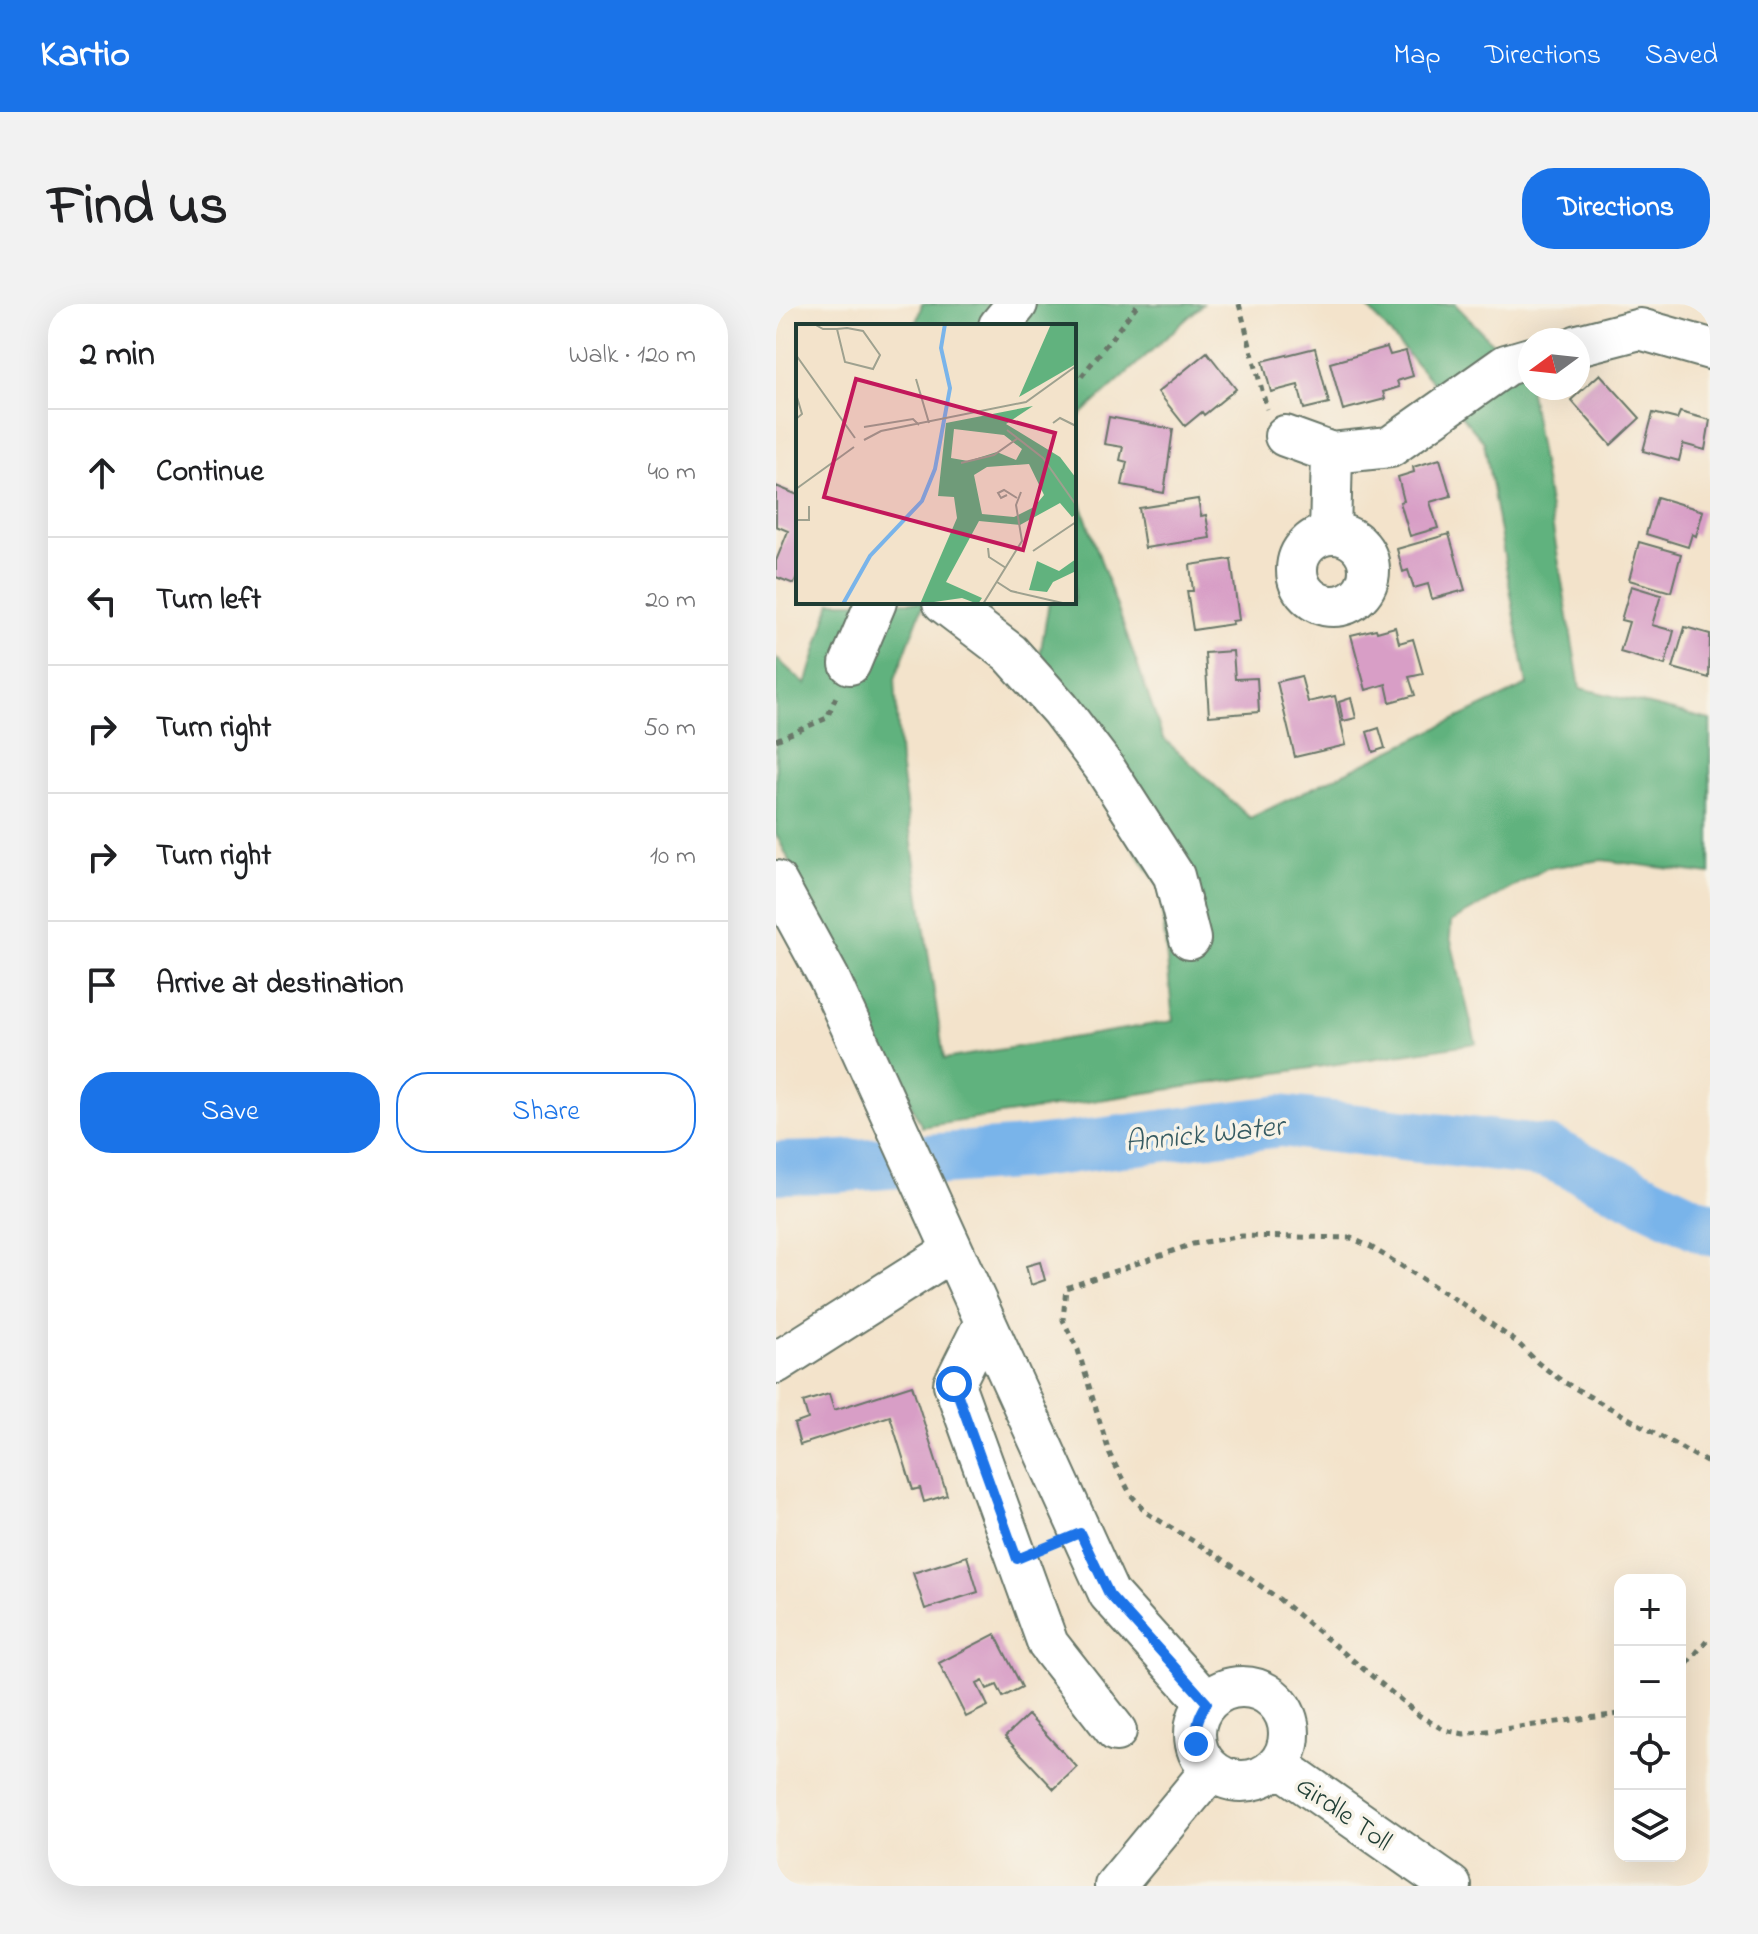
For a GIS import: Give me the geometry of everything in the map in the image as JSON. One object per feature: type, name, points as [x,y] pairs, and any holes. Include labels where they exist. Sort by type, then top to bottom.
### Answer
[{"type":"street","points":[[1001,324],[1017,304]]},
{"type":"street","points":[[1590,342],[1640,329],[1710,349]]},
{"type":"street","points":[[1285,436],[1332,453],[1390,447],[1506,365],[1518,362]]},
{"type":"street","points":[[1330,534],[1332,453]]},
{"type":"street","points":[[850,664],[875,604]]},
{"type":"street","points":[[946,604],[1010,653],[1060,709],[1104,767],[1174,876],[1190,939]]},
{"type":"street","points":[[776,881],[829,978],[1109,1594],[1207,1703]]},
{"type":"street","points":[[776,1363],[952,1251]]},
{"type":"street","points":[[984,1324],[954,1384],[1048,1644],[1116,1731]]},
{"type":"street","points":[[1017,1559],[1080,1533]]},
{"type":"street","points":[[1233,1688],[1250,1688],[1265,1693],[1278,1703],[1289,1737],[1278,1765],[1265,1776],[1253,1780],[1225,1779],[1211,1770],[1202,1759],[1195,1730],[1207,1703],[1233,1688]]},
{"type":"street","name":"Girdle Toll","points":[[1278,1765],[1451,1886]]},
{"type":"street","points":[[1115,1886],[1211,1770]]},
{"type":"path","points":[[1076,383],[1138,304]]},
{"type":"path","points":[[1239,304],[1264,404],[1285,436]]},
{"type":"path","points":[[776,740],[827,718],[850,664]]},
{"type":"path","points":[[1614,1715],[1464,1734],[1444,1730],[1420,1716],[1279,1599],[1221,1558],[1147,1513],[1131,1495],[1110,1455],[1078,1350],[1063,1320],[1066,1288],[1193,1244],[1242,1236],[1351,1238],[1371,1247],[1461,1303],[1518,1343],[1562,1381],[1710,1464]]},
{"type":"path","points":[[1686,1666],[1710,1636]]},
{"type":"green space","points":[[922,304],[1203,304],[1076,419],[1076,324],[916,324]]},
{"type":"green space","points":[[1359,304],[1455,304],[1518,370],[1518,400],[1531,400],[1580,688],[1710,720],[1710,874],[1602,860],[1547,868],[1451,922],[1450,937],[1476,1043],[922,1127],[776,834],[776,658],[806,685],[830,604],[923,604],[895,679],[900,763],[944,1059],[1173,1021],[1160,888],[1033,697],[1049,604],[1076,604],[1076,490],[1163,738],[1250,818],[1527,685],[1484,442],[1368,308]]},
{"type":"building","points":[[1387,347],[1390,355],[1406,351],[1413,376],[1397,381],[1399,387],[1383,392],[1385,399],[1343,410],[1330,363]]},
{"type":"building","points":[[1315,348],[1329,403],[1304,409],[1298,385],[1271,392],[1263,361]]},
{"type":"building","points":[[1207,352],[1236,389],[1185,426],[1158,392]]},
{"type":"building","points":[[1600,374],[1640,418],[1611,445],[1571,400],[1590,400],[1590,383]]},
{"type":"building","points":[[1680,412],[1710,420],[1705,450],[1683,444],[1679,461],[1643,451],[1653,413],[1677,419]]},
{"type":"building","points":[[1109,417],[1173,429],[1164,493],[1122,485],[1127,462],[1120,460],[1123,447],[1104,444]]},
{"type":"building","points":[[1440,459],[1451,496],[1430,502],[1438,528],[1410,536],[1400,502],[1404,501],[1398,477],[1414,472],[1413,467]]},
{"type":"building","points":[[776,486],[796,494],[794,584],[776,577],[776,561],[788,531],[776,526]]},
{"type":"building","points":[[1657,497],[1703,511],[1696,536],[1692,534],[1688,547],[1646,534]]},
{"type":"building","points":[[1198,499],[1201,516],[1206,515],[1210,538],[1145,548],[1139,508]]},
{"type":"building","points":[[1449,534],[1465,590],[1432,599],[1428,584],[1414,588],[1408,570],[1403,572],[1397,549]]},
{"type":"building","points":[[1639,542],[1681,554],[1671,592],[1629,580]]},
{"type":"building","points":[[1231,559],[1239,620],[1232,621],[1233,624],[1193,630],[1187,591],[1193,591],[1190,565]]},
{"type":"building","points":[[1631,586],[1661,595],[1652,625],[1674,631],[1665,665],[1620,652],[1629,622],[1621,620]]},
{"type":"building","points":[[1395,627],[1399,643],[1413,639],[1423,674],[1409,677],[1415,695],[1390,702],[1386,684],[1366,690],[1351,635]]},
{"type":"building","points":[[1685,627],[1710,634],[1709,678],[1673,668]]},
{"type":"building","points":[[1233,651],[1235,679],[1257,678],[1259,712],[1209,716],[1205,653]]},
{"type":"building","points":[[1301,676],[1308,702],[1335,696],[1346,745],[1295,757],[1277,682]]},
{"type":"building","points":[[1351,698],[1356,718],[1343,721],[1339,702]]},
{"type":"building","points":[[1379,728],[1385,748],[1373,752],[1367,732]]},
{"type":"building","points":[[1040,1262],[1045,1280],[1031,1285],[1026,1266]]},
{"type":"building","points":[[912,1385],[947,1495],[924,1502],[920,1488],[913,1490],[890,1416],[800,1445],[794,1424],[808,1419],[803,1402],[829,1394],[834,1410]]},
{"type":"building","points":[[967,1556],[978,1592],[925,1609],[913,1573]]},
{"type":"building","points":[[995,1634],[1022,1687],[1003,1697],[997,1685],[987,1689],[983,1681],[977,1684],[988,1706],[966,1717],[939,1663]]},
{"type":"building","points":[[1028,1715],[1077,1767],[1054,1789],[1005,1737]]},
{"type":"waterway","name":"Annick Water","points":[[776,1168],[1027,1153],[1280,1121],[1548,1152],[1710,1230]]},
{"type":"route","points":[[954,1384],[1017,1559],[1080,1533],[1109,1594],[1207,1703],[1195,1730],[1196,1744]]}]
